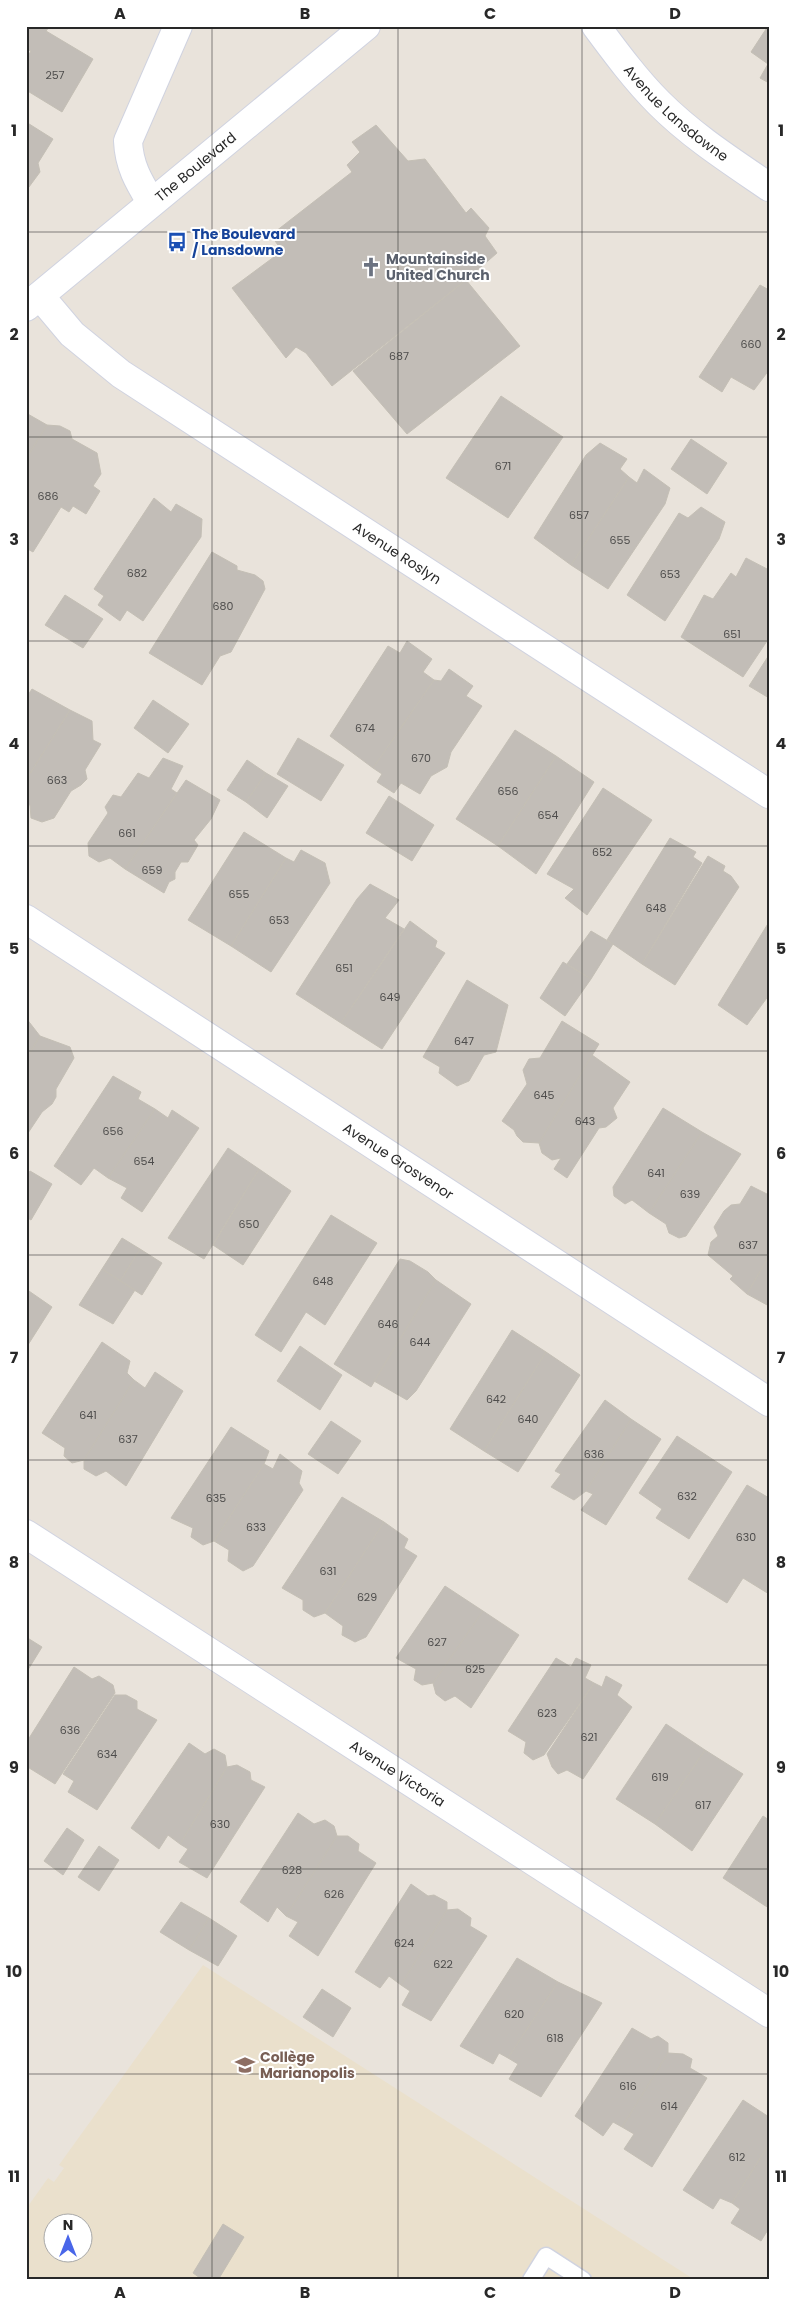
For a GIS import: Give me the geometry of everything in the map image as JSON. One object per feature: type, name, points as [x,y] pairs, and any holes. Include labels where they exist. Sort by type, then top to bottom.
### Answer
[{"type":"street","points":[[151,202],[134,173],[129,157],[128,141],[178,26]]},
{"type":"street","name":"The Boulevard","points":[[33,301],[366,26]]},
{"type":"street","name":"Avenue Lansdowne","points":[[596,26],[641,84],[660,104],[717,151],[769,187]]},
{"type":"street","name":"Avenue Roslyn","points":[[33,301],[121,374],[769,794]]},
{"type":"street","name":"Avenue Grosvenor","points":[[26,919],[769,1402]]},
{"type":"street","name":"Avenue Victoria","points":[[26,1534],[769,2013]]},
{"type":"lane","points":[[531,2280],[546,2256],[583,2280]]},
{"type":"shaded area","name":"Collège Marianopolis","points":[[203,1965],[695,2280],[26,2280],[26,2209],[48,2178],[54,2182],[64,2168],[59,2165]]},
{"type":"building","points":[[26,26],[50,26],[46,31],[93,59],[62,112],[26,90],[26,59],[31,51],[26,49]]},
{"type":"building","points":[[768,26],[769,83],[760,78],[768,64],[751,52]]},
{"type":"building","points":[[26,122],[53,139],[38,163],[40,172],[26,191]]},
{"type":"building","name":"Mountainside United Church","points":[[376,125],[408,161],[425,159],[466,213],[471,208],[489,228],[485,236],[497,253],[466,280],[332,386],[306,353],[296,347],[286,358],[232,288],[282,251],[271,235],[352,172],[347,165],[360,152],[352,142]]},
{"type":"building","points":[[466,280],[520,346],[407,434],[353,371]]},
{"type":"building","points":[[760,285],[769,290],[769,370],[754,390],[731,377],[722,392],[699,377]]},
{"type":"building","points":[[501,396],[563,437],[508,518],[446,478]]},
{"type":"building","points":[[26,413],[47,425],[26,459]]},
{"type":"building","points":[[47,425],[60,426],[70,431],[72,439],[97,453],[101,474],[93,486],[100,491],[86,514],[73,506],[69,512],[61,507],[33,552],[26,548],[26,459]]},
{"type":"building","points":[[691,439],[727,463],[707,494],[671,469]]},
{"type":"building","points":[[600,443],[627,459],[620,469],[629,477],[571,565],[534,538],[586,455]]},
{"type":"building","points":[[644,469],[670,488],[665,504],[608,589],[571,565],[629,477],[637,483]]},
{"type":"building","points":[[154,498],[171,512],[176,504],[202,519],[201,537],[143,621],[127,610],[120,621],[98,605],[104,596],[94,589]]},
{"type":"building","points":[[701,507],[725,522],[719,539],[665,621],[627,595],[679,513],[688,518]]},
{"type":"building","points":[[212,552],[237,566],[237,570],[255,575],[263,581],[265,589],[231,652],[220,656],[202,685],[149,653]]},
{"type":"building","points":[[746,558],[769,570],[769,638],[743,677],[681,637],[704,595],[713,599],[731,573],[736,577]]},
{"type":"building","points":[[65,595],[103,619],[83,648],[45,625]]},
{"type":"building","points":[[407,641],[432,659],[423,672],[434,680],[373,768],[330,736],[388,646],[400,653]]},
{"type":"building","points":[[769,655],[769,698],[749,686]]},
{"type":"building","points":[[449,669],[473,686],[466,696],[482,706],[451,752],[447,767],[431,776],[420,794],[401,783],[394,793],[377,782],[382,774],[373,768],[434,680],[441,681]]},
{"type":"building","points":[[32,689],[70,710],[26,780],[26,698]]},
{"type":"building","points":[[153,700],[189,724],[168,753],[134,728]]},
{"type":"building","points":[[70,710],[92,721],[93,740],[101,744],[85,770],[87,779],[71,791],[54,818],[42,822],[31,818],[30,805],[26,804],[26,780]]},
{"type":"building","points":[[515,730],[556,756],[498,846],[456,819]]},
{"type":"building","points":[[298,738],[344,765],[321,801],[277,774]]},
{"type":"building","points":[[556,756],[594,782],[536,874],[498,846]]},
{"type":"building","points":[[163,758],[183,766],[171,789],[177,793],[125,869],[110,858],[99,862],[89,856],[88,843],[108,813],[105,807],[113,795],[121,797],[138,773],[149,778]]},
{"type":"building","points":[[247,760],[266,773],[246,802],[227,790]]},
{"type":"building","points":[[266,773],[288,786],[267,818],[246,802]]},
{"type":"building","points":[[186,780],[220,800],[211,819],[194,840],[198,845],[188,862],[181,862],[175,872],[175,879],[169,882],[164,893],[125,869]]},
{"type":"building","points":[[603,788],[652,820],[587,915],[565,898],[574,889],[547,874]]},
{"type":"building","points":[[389,796],[434,825],[412,861],[366,833]]},
{"type":"building","points":[[244,832],[286,858],[231,946],[188,920]]},
{"type":"building","points":[[670,838],[696,852],[693,857],[702,863],[642,964],[607,940]]},
{"type":"building","points":[[301,850],[325,863],[330,883],[271,972],[231,946],[286,858],[294,862]]},
{"type":"building","points":[[708,856],[725,866],[723,871],[731,876],[739,887],[675,985],[642,964]]},
{"type":"building","points":[[370,884],[399,900],[385,918],[404,929],[341,1023],[296,994],[357,899]]},
{"type":"building","points":[[410,921],[437,941],[435,947],[445,953],[382,1049],[341,1023]]},
{"type":"building","points":[[769,922],[769,995],[747,1025],[718,1005]]},
{"type":"building","points":[[591,931],[613,944],[591,979],[567,964]]},
{"type":"building","points":[[563,962],[591,979],[565,1016],[540,998]]},
{"type":"building","points":[[467,980],[508,1005],[496,1052],[484,1055],[469,1081],[457,1086],[439,1073],[440,1067],[423,1057]]},
{"type":"building","points":[[26,1018],[40,1036],[26,1059]]},
{"type":"building","points":[[562,1021],[599,1044],[539,1143],[523,1142],[514,1130],[502,1121],[527,1084],[523,1070],[529,1059],[540,1058]]},
{"type":"building","points":[[40,1036],[70,1047],[74,1058],[56,1089],[56,1097],[52,1104],[42,1112],[28,1133],[26,1059]]},
{"type":"building","points":[[592,1055],[630,1082],[613,1108],[617,1118],[606,1127],[599,1128],[567,1178],[554,1169],[561,1158],[552,1160],[542,1153],[539,1143]]},
{"type":"building","points":[[113,1076],[141,1092],[138,1099],[155,1109],[108,1178],[94,1168],[81,1185],[54,1166]]},
{"type":"building","points":[[663,1108],[702,1132],[649,1213],[632,1200],[625,1204],[614,1196],[613,1187]]},
{"type":"building","points":[[155,1109],[168,1118],[172,1110],[199,1128],[142,1212],[121,1198],[127,1188],[108,1178]]},
{"type":"building","points":[[702,1132],[741,1154],[686,1236],[679,1238],[669,1233],[666,1224],[649,1213]]},
{"type":"building","points":[[228,1148],[259,1169],[204,1259],[168,1238]]},
{"type":"building","points":[[259,1169],[291,1191],[243,1265],[213,1245]]},
{"type":"building","points":[[30,1171],[52,1184],[31,1220],[26,1217],[26,1177]]},
{"type":"building","points":[[751,1186],[769,1195],[769,1256],[747,1294],[730,1279],[733,1276],[708,1255],[711,1242],[718,1236],[714,1227],[724,1211],[731,1205],[740,1204]]},
{"type":"building","points":[[331,1215],[377,1243],[325,1325],[306,1312],[281,1352],[255,1335]]},
{"type":"building","points":[[122,1238],[140,1249],[120,1281],[102,1269]]},
{"type":"building","points":[[140,1249],[162,1263],[142,1295],[120,1281]]},
{"type":"building","points":[[769,1256],[769,1306],[747,1294]]},
{"type":"building","points":[[400,1259],[410,1261],[428,1272],[436,1280],[371,1387],[334,1364]]},
{"type":"building","points":[[102,1269],[135,1290],[113,1324],[79,1305]]},
{"type":"building","points":[[436,1280],[471,1304],[416,1391],[407,1400],[374,1381]]},
{"type":"building","points":[[26,1289],[52,1307],[26,1348]]},
{"type":"building","points":[[512,1330],[546,1352],[484,1451],[450,1429]]},
{"type":"building","points":[[102,1342],[130,1361],[127,1373],[134,1380],[84,1460],[72,1463],[64,1456],[65,1448],[42,1433]]},
{"type":"building","points":[[300,1346],[342,1375],[320,1410],[277,1381]]},
{"type":"building","points":[[546,1352],[580,1375],[518,1472],[484,1451]]},
{"type":"building","points":[[155,1372],[183,1391],[126,1486],[106,1471],[96,1476],[84,1469],[84,1460],[134,1380],[145,1388]]},
{"type":"building","points":[[605,1400],[631,1419],[586,1491],[574,1500],[551,1487],[561,1474],[555,1471]]},
{"type":"building","points":[[631,1419],[661,1439],[606,1525],[581,1510],[593,1494],[586,1491]]},
{"type":"building","points":[[331,1421],[361,1441],[338,1474],[308,1454]]},
{"type":"building","points":[[231,1427],[269,1451],[264,1464],[214,1541],[203,1545],[191,1537],[193,1528],[171,1518]]},
{"type":"building","points":[[677,1436],[732,1472],[689,1539],[656,1518],[662,1509],[639,1493]]},
{"type":"building","points":[[280,1454],[302,1471],[299,1483],[303,1490],[253,1566],[243,1571],[228,1561],[229,1550],[214,1541],[264,1464],[273,1469]]},
{"type":"building","points":[[747,1485],[769,1498],[769,1594],[743,1578],[727,1603],[688,1579]]},
{"type":"building","points":[[342,1497],[384,1522],[325,1613],[314,1617],[303,1610],[303,1600],[282,1588]]},
{"type":"building","points":[[384,1522],[408,1539],[404,1548],[417,1556],[366,1637],[355,1642],[342,1635],[343,1626],[325,1613]]},
{"type":"building","points":[[445,1586],[483,1611],[433,1683],[422,1685],[414,1680],[416,1669],[396,1658]]},
{"type":"building","points":[[483,1611],[519,1635],[471,1708],[455,1696],[445,1701],[436,1694],[433,1683]]},
{"type":"building","points":[[26,1637],[42,1647],[26,1673]]},
{"type":"building","points":[[556,1658],[571,1667],[576,1658],[591,1665],[585,1678],[594,1683],[544,1755],[533,1760],[524,1753],[526,1742],[508,1731]]},
{"type":"building","points":[[74,1667],[92,1679],[99,1676],[113,1685],[115,1693],[55,1784],[26,1766],[26,1743]]},
{"type":"building","points":[[606,1676],[622,1685],[617,1695],[632,1707],[583,1779],[567,1770],[558,1774],[552,1767],[547,1754],[594,1683],[602,1687]]},
{"type":"building","points":[[115,1695],[126,1695],[137,1701],[137,1709],[157,1720],[97,1810],[68,1792],[74,1781],[63,1774]]},
{"type":"building","points":[[666,1724],[705,1750],[655,1824],[616,1799]]},
{"type":"building","points":[[189,1743],[205,1754],[214,1749],[225,1755],[227,1767],[180,1844],[168,1835],[159,1849],[131,1828]]},
{"type":"building","points":[[705,1750],[743,1774],[692,1851],[655,1824]]},
{"type":"building","points":[[237,1765],[250,1772],[251,1780],[265,1787],[207,1878],[179,1862],[188,1849],[180,1844],[227,1767]]},
{"type":"building","points":[[298,1813],[314,1824],[325,1820],[334,1826],[337,1836],[286,1916],[277,1907],[268,1922],[240,1902]]},
{"type":"building","points":[[763,1816],[769,1820],[769,1898],[764,1905],[723,1878]]},
{"type":"building","points":[[67,1828],[84,1840],[63,1875],[44,1861]]},
{"type":"building","points":[[337,1836],[348,1836],[359,1844],[358,1851],[376,1863],[318,1956],[289,1936],[298,1922],[286,1916]]},
{"type":"building","points":[[99,1846],[119,1860],[99,1891],[78,1877]]},
{"type":"building","points":[[411,1884],[428,1896],[434,1895],[447,1902],[447,1910],[401,1985],[389,1976],[380,1988],[355,1972]]},
{"type":"building","points":[[769,1898],[769,1908],[764,1905]]},
{"type":"building","points":[[181,1902],[209,1918],[189,1950],[160,1932]]},
{"type":"building","points":[[458,1909],[471,1918],[470,1926],[487,1936],[431,2021],[402,2005],[410,1991],[401,1985],[447,1910]]},
{"type":"building","points":[[209,1918],[237,1936],[218,1966],[189,1950]]},
{"type":"building","points":[[517,1958],[558,1982],[508,2058],[499,2053],[493,2064],[460,2046]]},
{"type":"building","points":[[558,1982],[602,2003],[541,2097],[509,2079],[518,2064],[508,2058]]},
{"type":"building","points":[[322,1989],[351,2008],[333,2037],[303,2017]]},
{"type":"building","points":[[632,2028],[651,2039],[658,2036],[668,2043],[668,2053],[622,2127],[613,2122],[603,2136],[575,2116]]},
{"type":"building","points":[[668,2053],[683,2054],[692,2059],[690,2068],[707,2078],[652,2167],[624,2149],[634,2134],[622,2127]]},
{"type":"building","points":[[743,2100],[769,2117],[769,2144],[732,2203],[720,2198],[713,2209],[683,2190]]},
{"type":"building","points":[[769,2144],[769,2228],[761,2241],[731,2223],[740,2209],[732,2203]]},
{"type":"building","points":[[223,2224],[244,2237],[218,2280],[203,2280],[193,2273]]},
{"type":"place","name":"The Boulevard / Lansdowne","points":[[177,242]]},
{"type":"place","name":"Mountainside United Church","points":[[371,267]]},
{"type":"place","name":"Collège Marianopolis","points":[[245,2065]]}]
